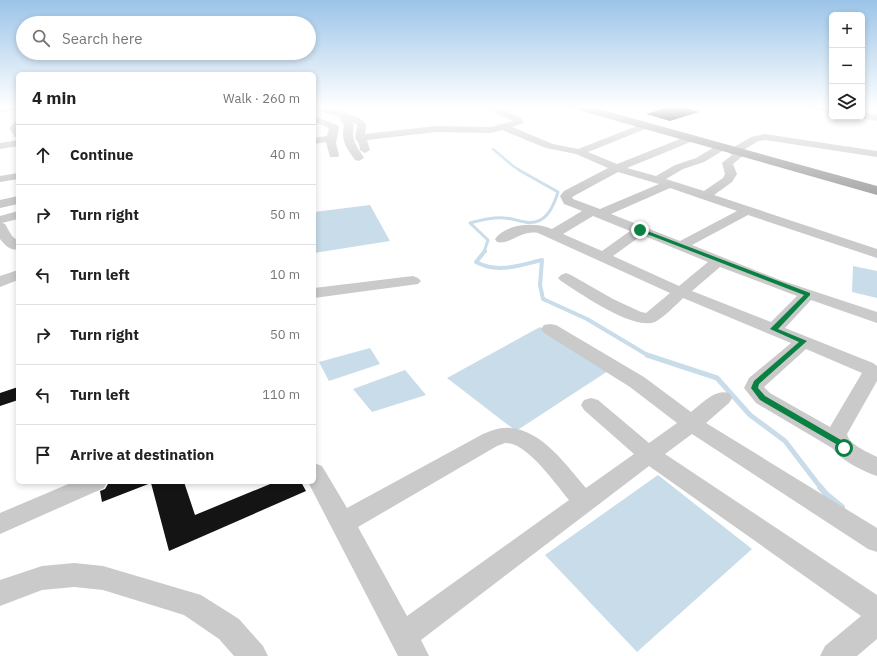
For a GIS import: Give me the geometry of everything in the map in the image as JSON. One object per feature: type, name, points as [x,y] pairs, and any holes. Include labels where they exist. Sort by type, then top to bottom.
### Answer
[{"type":"main road","points":[[681,137],[877,191]]},
{"type":"street","points":[[346,137],[359,158]]},
{"type":"street","points":[[365,150],[365,145],[360,138],[372,137]]},
{"type":"street","points":[[527,137],[550,146],[579,152],[617,168],[670,184],[746,211],[877,254]]},
{"type":"street","points":[[579,152],[618,137]]},
{"type":"street","points":[[705,196],[728,180],[731,174],[727,163],[755,139],[766,137],[877,154]]},
{"type":"street","points":[[316,141],[332,138],[331,147],[334,155]]},
{"type":"street","points":[[689,139],[617,168],[566,196],[568,201],[718,261],[877,318]]},
{"type":"street","points":[[0,146],[16,143]]},
{"type":"street","points":[[657,180],[679,167],[706,157],[720,148]]},
{"type":"street","points":[[0,179],[15,177]]},
{"type":"street","points":[[552,235],[596,213],[670,184]]},
{"type":"street","points":[[0,204],[16,200]]},
{"type":"street","points":[[680,246],[746,211]]},
{"type":"street","points":[[0,220],[16,216]]},
{"type":"street","points":[[16,225],[0,228],[6,238],[16,245]]},
{"type":"street","points":[[502,239],[522,228],[542,230],[681,292],[804,341],[859,364],[871,371],[871,375],[837,434],[839,442]]},
{"type":"street","points":[[603,257],[640,230]]},
{"type":"street","points":[[566,278],[618,309],[641,318],[650,318],[718,261]]},
{"type":"street","points":[[0,282],[16,275]]},
{"type":"street","points":[[316,293],[413,281]]},
{"type":"street","points":[[774,329],[808,294]]},
{"type":"street","points":[[550,329],[637,382],[712,438],[877,541]]},
{"type":"street","points":[[804,341],[756,383],[754,388],[763,398],[839,442],[844,448],[877,467]]},
{"type":"street","points":[[316,475],[344,523],[409,646],[584,502],[692,423],[722,398]]},
{"type":"street","points":[[591,405],[648,454],[877,611]]},
{"type":"street","points":[[344,523],[490,440],[506,435],[515,436],[539,451],[584,502]]},
{"type":"street","points":[[0,524],[91,484]]},
{"type":"street","points":[[0,593],[42,578],[74,575],[103,578],[192,604],[229,629],[253,656]]},
{"type":"street","points":[[835,656],[877,621]]},
{"type":"water","points":[[370,205],[390,241],[316,253],[316,212]]},
{"type":"water","points":[[853,266],[877,271],[877,298],[852,292]]},
{"type":"water","points":[[540,327],[608,371],[516,431],[447,378]]},
{"type":"water","points":[[370,348],[380,364],[329,381],[319,362]]},
{"type":"water","points":[[405,370],[426,395],[372,412],[353,389]]},
{"type":"water","points":[[658,475],[752,549],[637,652],[545,555]]},
{"type":"building","points":[[16,388],[16,401],[0,406],[0,393]]},
{"type":"building","points":[[108,484],[148,484],[102,502],[100,491],[105,489]]},
{"type":"building","points":[[151,484],[185,484],[195,515],[270,484],[302,484],[306,491],[169,551]]},
{"type":"waterway","points":[[493,149],[521,171]]},
{"type":"waterway","points":[[484,252],[488,240],[470,223],[500,218],[509,218],[532,223],[543,218],[551,210],[554,204],[558,192],[519,170]]},
{"type":"waterway","points":[[485,251],[476,262],[484,266],[501,268],[542,260],[540,285],[543,299],[587,319],[648,355]]},
{"type":"waterway","points":[[648,355],[717,378],[750,415],[785,441],[821,488]]},
{"type":"waterway","points":[[820,487],[842,507]]},
{"type":"route","points":[[640,230],[775,283],[808,294],[774,329],[804,341],[756,383],[754,388],[763,398],[839,442],[844,448]]}]
